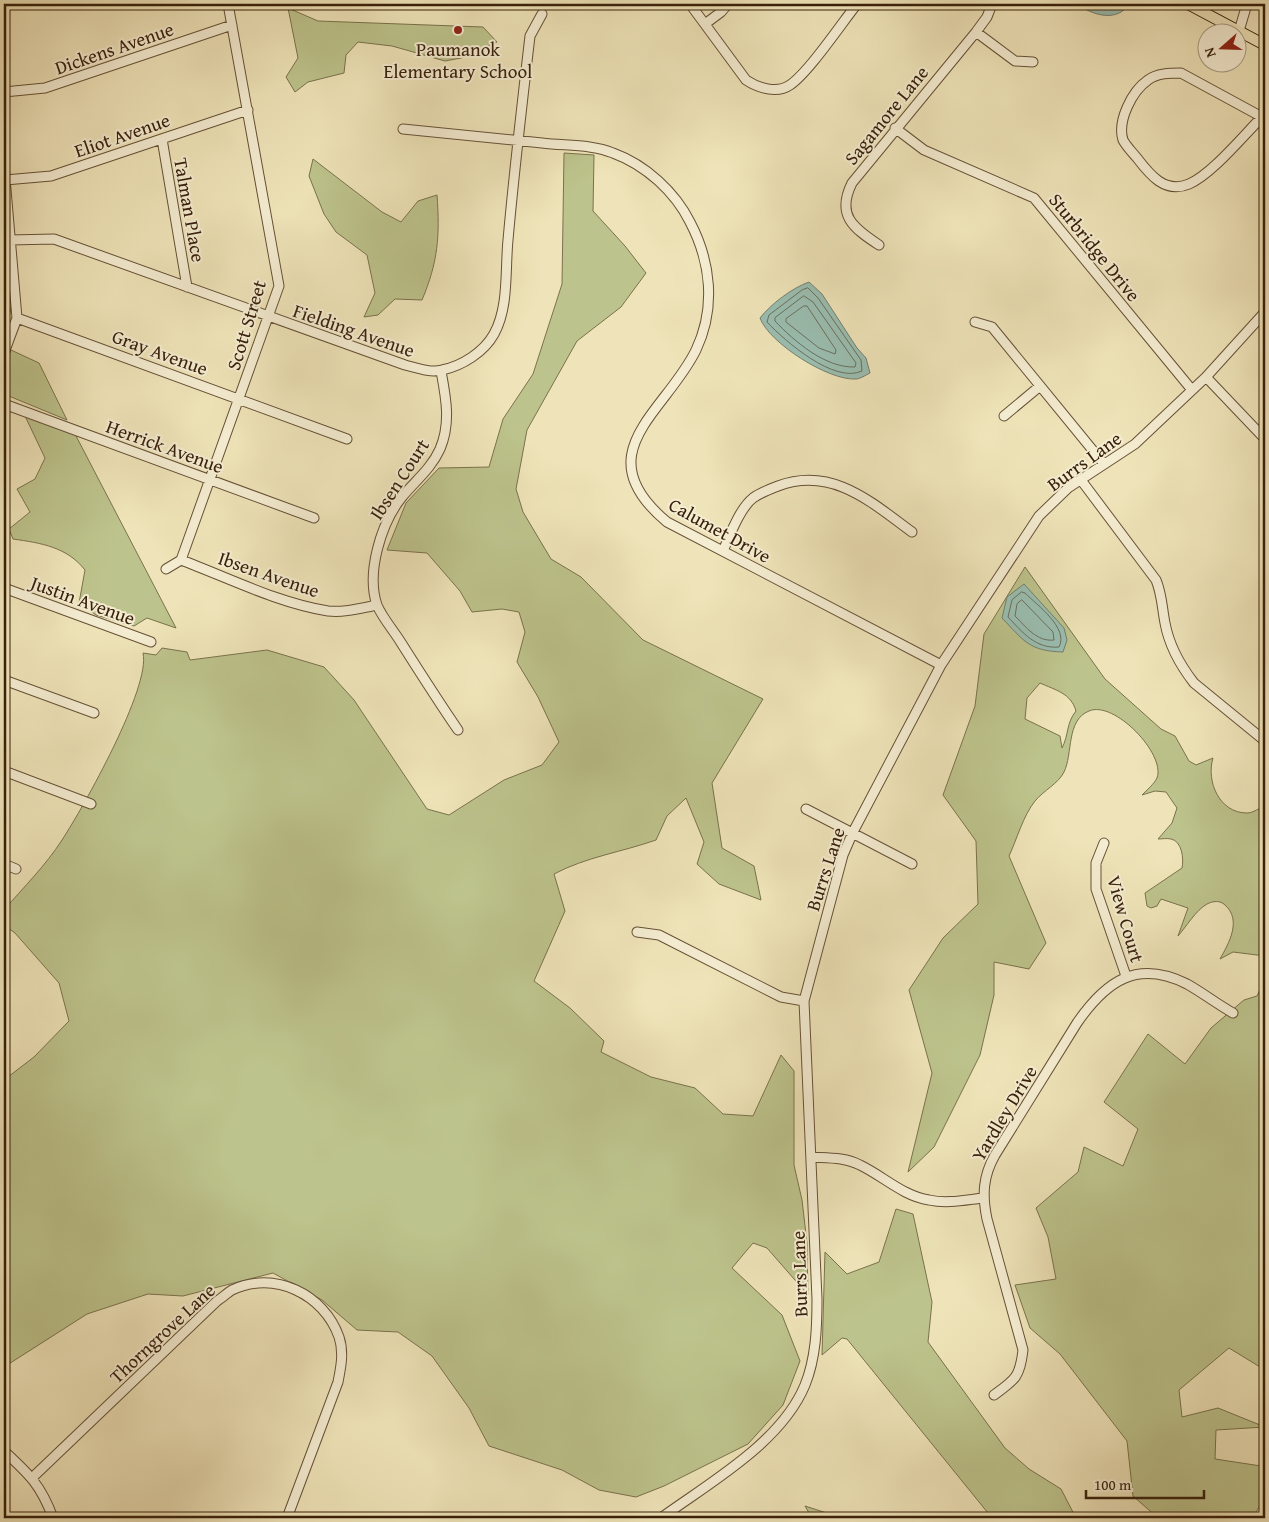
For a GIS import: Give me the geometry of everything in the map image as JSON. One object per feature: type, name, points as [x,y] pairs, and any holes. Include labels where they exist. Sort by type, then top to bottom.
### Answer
[{"type":"main road","points":[[1188,4],[1222,22]]},
{"type":"main road","points":[[1246,35],[1265,46]]},
{"type":"street","name":"Scott Street","points":[[182,560],[279,286],[228,4]]},
{"type":"street","points":[[690,4],[746,80],[758,87],[774,90],[789,86],[800,76],[857,4]]},
{"type":"street","points":[[705,24],[728,4]]},
{"type":"street","name":"Sagamore Lane","points":[[879,246],[862,234],[850,222],[844,209],[846,194],[852,183],[896,128],[976,32],[992,4]]},
{"type":"street","points":[[1242,22],[1247,4]]},
{"type":"street","points":[[441,371],[473,356],[494,334],[499,320],[505,280],[530,36],[542,14]]},
{"type":"street","name":"Dickens Avenue","points":[[4,92],[45,88],[232,25]]},
{"type":"street","points":[[976,32],[1015,61],[1033,62]]},
{"type":"street","points":[[1181,73],[1263,116],[1201,178],[1188,185],[1174,188],[1152,178],[1124,141],[1121,128],[1123,114],[1136,94],[1148,80],[1163,74],[1181,73]]},
{"type":"street","name":"Eliot Avenue","points":[[5,180],[51,176],[248,110]]},
{"type":"street","name":"Sturbridge Drive","points":[[896,128],[924,150],[1034,198],[1192,390]]},
{"type":"street","name":"Calumet Drive","points":[[403,129],[582,146],[614,153],[647,172],[666,188],[686,213],[700,240],[708,277],[709,302],[702,332],[685,368],[636,436],[632,458],[633,479],[639,493],[648,506],[667,522],[941,665]]},
{"type":"street","name":"Talman Place","points":[[162,139],[187,287]]},
{"type":"street","points":[[4,166],[8,245],[17,318],[4,353]]},
{"type":"street","name":"Fielding Avenue","points":[[8,245],[54,238],[405,366],[441,371]]},
{"type":"street","name":"Burrs Lane","points":[[661,1518],[746,1456],[774,1431],[791,1410],[805,1386],[817,1331],[804,1001],[843,855],[852,832],[941,665],[1039,516],[1068,488],[1135,444],[1206,378],[1265,312]]},
{"type":"street","name":"Gray Avenue","points":[[17,318],[347,439]]},
{"type":"street","points":[[975,322],[992,327],[1104,464]]},
{"type":"street","name":"Ibsen Court","points":[[441,371],[447,406],[446,428],[440,450],[428,469],[402,497],[391,514],[379,543],[375,560],[374,580],[377,605],[458,730]]},
{"type":"street","points":[[1206,378],[1265,439]]},
{"type":"street","points":[[1004,416],[1040,386]]},
{"type":"street","name":"Herrick Avenue","points":[[4,404],[314,518]]},
{"type":"street","points":[[722,551],[737,520],[753,498],[795,480],[826,480],[860,495],[912,532]]},
{"type":"street","points":[[1081,480],[1156,580],[1160,590],[1167,634],[1185,672],[1194,683],[1265,741]]},
{"type":"street","points":[[166,569],[182,560]]},
{"type":"street","name":"Ibsen Avenue","points":[[182,560],[294,602],[320,609],[345,611],[377,605]]},
{"type":"street","name":"Justin Avenue","points":[[4,588],[151,642]]},
{"type":"street","points":[[4,680],[94,713]]},
{"type":"street","points":[[4,771],[91,804]]},
{"type":"street","points":[[806,809],[912,864]]},
{"type":"street","name":"View Court","points":[[1104,843],[1096,863],[1096,889],[1126,976]]},
{"type":"street","points":[[4,864],[16,869]]},
{"type":"street","points":[[637,932],[659,935],[781,997],[804,1001]]},
{"type":"street","name":"Yardley Drive","points":[[994,1395],[1015,1380],[1021,1367],[1023,1350],[983,1198],[988,1167],[1077,1023],[1091,1002],[1106,988],[1126,976],[1152,973],[1170,977],[1188,985],[1233,1013]]},
{"type":"street","points":[[811,1157],[842,1159],[860,1164],[907,1193],[928,1200],[944,1202],[983,1198]]},
{"type":"street","name":"Thorngrove Lane","points":[[33,1477],[217,1301],[232,1290],[272,1282],[292,1288],[312,1298],[328,1317],[339,1337],[342,1361],[338,1382],[287,1518]]},
{"type":"street","points":[[4,1451],[33,1477],[53,1518]]},
{"type":"green space","points":[[288,8],[318,21],[483,27],[497,42],[461,58],[445,61],[392,46],[358,42],[346,55],[344,73],[308,82],[295,92],[286,77],[298,58]]},
{"type":"green space","points":[[564,153],[594,155],[593,211],[625,246],[646,273],[621,307],[577,341],[527,430],[516,489],[523,512],[551,559],[581,577],[643,640],[763,699],[712,783],[722,848],[754,866],[761,900],[719,884],[697,864],[704,842],[686,798],[667,816],[656,840],[591,859],[554,874],[565,911],[534,981],[570,1008],[604,1041],[601,1052],[651,1077],[695,1088],[723,1114],[753,1116],[781,1055],[794,1071],[794,1165],[802,1200],[807,1243],[808,1295],[767,1248],[753,1243],[732,1268],[782,1315],[800,1361],[783,1405],[748,1444],[664,1486],[636,1497],[599,1490],[562,1470],[489,1446],[469,1408],[432,1356],[398,1332],[357,1330],[322,1300],[273,1273],[183,1296],[148,1294],[87,1314],[4,1367],[4,1080],[34,1057],[69,1021],[59,983],[15,933],[4,925],[4,910],[56,849],[99,776],[137,692],[143,669],[143,653],[156,655],[162,648],[187,652],[190,660],[267,650],[324,667],[354,700],[427,809],[449,815],[504,780],[542,765],[559,742],[538,697],[517,662],[525,632],[519,612],[502,609],[472,612],[460,591],[427,553],[387,550],[406,503],[439,468],[489,467],[503,419],[533,374],[562,284]]},
{"type":"green space","points":[[313,159],[382,212],[401,222],[418,201],[437,195],[437,249],[432,273],[422,300],[395,299],[378,315],[364,317],[375,293],[367,255],[336,232],[324,214],[309,176]]},
{"type":"green space","points":[[7,248],[12,304],[4,338],[4,249]]},
{"type":"green space","points":[[11,350],[39,363],[67,420],[4,394],[4,370]]},
{"type":"green space","points":[[25,416],[75,434],[176,628],[147,618],[134,626],[96,615],[79,603],[85,570],[78,562],[53,547],[13,539],[9,529],[30,512],[17,489],[35,479],[45,458]]},
{"type":"green space","points":[[1025,567],[1105,679],[1161,729],[1175,736],[1189,761],[1196,765],[1213,758],[1211,776],[1213,786],[1222,802],[1237,812],[1247,813],[1265,805],[1265,956],[1233,952],[1220,959],[1230,939],[1233,924],[1230,911],[1221,902],[1212,902],[1203,907],[1178,936],[1188,908],[1161,899],[1157,906],[1151,908],[1147,906],[1145,893],[1182,868],[1183,860],[1178,843],[1171,839],[1158,839],[1172,823],[1177,808],[1166,792],[1155,791],[1142,795],[1157,778],[1158,768],[1154,756],[1136,731],[1111,713],[1099,710],[1089,711],[1082,715],[1073,730],[1067,765],[1062,776],[1038,797],[1031,807],[1009,856],[1046,943],[1029,969],[994,962],[994,995],[980,1055],[934,1147],[908,1172],[932,1073],[909,990],[943,938],[978,904],[976,841],[943,795],[975,706],[984,634]],"holes":[[[1040,683],[1057,690],[1074,705],[1076,711],[1062,748],[1060,736],[1025,719],[1027,698]]]},
{"type":"green space","points":[[1265,959],[1265,1290],[1259,1321],[1265,1325],[1265,1370],[1229,1348],[1179,1390],[1182,1417],[1218,1408],[1265,1427],[1216,1430],[1215,1459],[1261,1466],[1265,1470],[1265,1498],[1252,1518],[1158,1518],[1133,1496],[1127,1441],[1060,1354],[1030,1328],[1015,1285],[1056,1279],[1048,1237],[1036,1208],[1078,1172],[1084,1147],[1123,1166],[1138,1129],[1104,1102],[1148,1034],[1185,1064],[1211,1028],[1244,1000],[1257,996]]},
{"type":"green space","points":[[896,1209],[913,1214],[932,1302],[928,1342],[1005,1448],[1029,1469],[1061,1489],[1076,1518],[992,1518],[847,1339],[842,1338],[822,1355],[825,1252],[847,1274],[879,1262]]},
{"type":"green space","points":[[805,1506],[842,1518],[812,1518]]},
{"type":"water","points":[[1077,4],[1129,4],[1118,14],[1104,15],[1097,14]]},
{"type":"water","points":[[809,282],[822,294],[857,348],[866,358],[870,373],[856,379],[831,374],[801,359],[787,349],[766,328],[760,318],[789,292]]},
{"type":"water","points":[[1024,584],[1064,628],[1067,640],[1063,652],[1042,650],[1035,647],[1022,639],[1002,618],[1007,597]]},
{"type":"place","name":"Paumanok Elementary School","points":[[458,30]]}]
